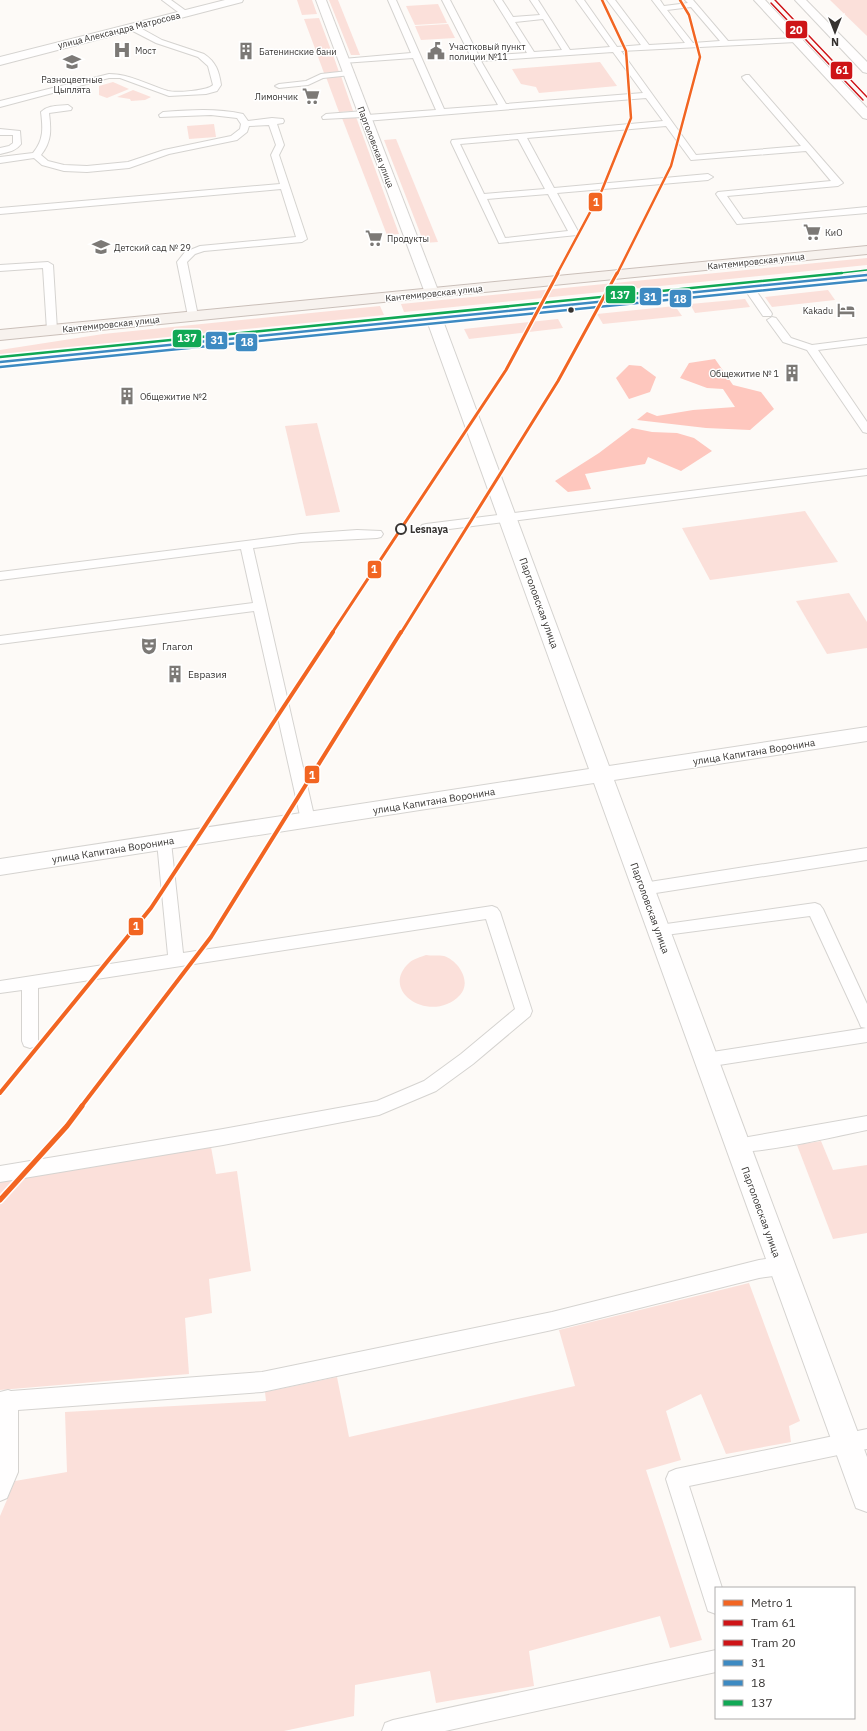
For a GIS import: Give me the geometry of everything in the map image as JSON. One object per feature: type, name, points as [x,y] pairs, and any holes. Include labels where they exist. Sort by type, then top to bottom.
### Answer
[{"type":"main road","name":"Кантемировская улица","points":[[0,335],[867,250]]},
{"type":"main road","points":[[0,362],[867,276]]},
{"type":"street","name":"улица Александра Матросова","points":[[0,60],[238,0]]},
{"type":"street","name":"Парголовская улица","points":[[321,0],[432,293]]},
{"type":"street","points":[[759,0],[867,115]]},
{"type":"street","points":[[800,0],[867,69]]},
{"type":"street","name":"Парголовская улица","points":[[434,318],[781,1266],[857,1441],[867,1497]]},
{"type":"street","name":"улица Капитана Воронина","points":[[0,867],[867,734]]},
{"type":"lane","points":[[166,0],[185,13]]},
{"type":"lane","points":[[392,0],[441,112]]},
{"type":"lane","points":[[446,0],[476,59],[503,107]]},
{"type":"lane","points":[[498,0],[532,55]]},
{"type":"lane","points":[[534,0],[568,52]]},
{"type":"lane","points":[[580,0],[740,222],[867,210]]},
{"type":"lane","points":[[610,0],[646,47]]},
{"type":"lane","points":[[656,0],[691,45]]},
{"type":"lane","points":[[662,8],[691,3],[725,43]]},
{"type":"lane","points":[[589,13],[619,11]]},
{"type":"lane","points":[[510,20],[545,17]]},
{"type":"lane","points":[[0,104],[109,76],[121,76],[161,92],[180,94],[206,92],[214,89],[217,85],[214,70],[210,63],[201,56],[159,42],[132,27]]},
{"type":"lane","points":[[476,59],[646,47],[796,40]]},
{"type":"lane","points":[[343,61],[416,55]]},
{"type":"lane","points":[[279,86],[308,83],[321,76],[348,73]]},
{"type":"lane","points":[[481,197],[708,176],[838,183],[746,77]]},
{"type":"lane","points":[[326,117],[441,112],[648,95]]},
{"type":"lane","points":[[0,160],[36,155],[44,146],[47,138],[45,112],[50,109],[68,108]]},
{"type":"lane","points":[[36,155],[45,162],[64,168],[87,169],[129,165],[167,152],[234,138],[244,130],[245,124],[240,116],[225,112],[207,111],[163,115]]},
{"type":"lane","points":[[192,316],[182,262],[185,255],[204,248],[302,239],[275,155],[280,145],[276,121],[245,124]]},
{"type":"lane","points":[[521,136],[574,233],[502,241],[455,142],[521,136],[668,123]]},
{"type":"lane","points":[[0,132],[17,133],[17,144],[12,148],[0,151]]},
{"type":"lane","points":[[708,176],[808,148]]},
{"type":"lane","points":[[0,212],[284,186]]},
{"type":"lane","points":[[0,268],[48,266],[52,330]]},
{"type":"lane","points":[[748,287],[787,340],[811,348],[867,341]]},
{"type":"lane","points":[[811,348],[867,430]]},
{"type":"lane","points":[[426,528],[867,472]]},
{"type":"lane","points":[[0,576],[301,538],[377,534]]},
{"type":"lane","points":[[246,545],[308,820]]},
{"type":"lane","points":[[0,640],[260,606]]},
{"type":"lane","points":[[164,842],[176,960]]},
{"type":"lane","points":[[643,889],[867,854]]},
{"type":"lane","points":[[658,930],[815,908],[867,1022]]},
{"type":"lane","points":[[0,986],[492,912],[524,1011],[430,1086],[379,1108],[223,1137],[0,1174]]},
{"type":"lane","points":[[30,982],[30,1041]]},
{"type":"lane","points":[[706,1060],[867,1035]]},
{"type":"lane","points":[[737,1145],[764,1142],[867,1123]]},
{"type":"lane","points":[[0,1490],[8,1472],[4,1401],[262,1382],[552,1321],[759,1269],[781,1266]]},
{"type":"lane","points":[[715,1600],[676,1479],[857,1441]]},
{"type":"lane","points":[[393,1731],[715,1661]]},
{"type":"shaded area","points":[[297,0],[312,0],[317,14],[302,15]]},
{"type":"shaded area","points":[[329,0],[338,0],[360,55],[351,55]]},
{"type":"shaded area","points":[[830,0],[867,0],[867,36]]},
{"type":"shaded area","points":[[438,4],[447,23],[415,25],[406,6]]},
{"type":"shaded area","points":[[319,18],[331,50],[316,51],[304,19]]},
{"type":"shaded area","points":[[448,24],[455,38],[421,40],[415,26]]},
{"type":"shaded area","points":[[332,52],[339,72],[324,73],[317,54]]},
{"type":"shaded area","points":[[600,62],[617,86],[539,93],[536,87],[521,84],[512,69]]},
{"type":"shaded area","points":[[341,76],[353,111],[339,112],[326,77]]},
{"type":"shaded area","points":[[113,82],[129,89],[107,98],[99,95],[99,86]]},
{"type":"shaded area","points":[[133,90],[151,97],[145,100],[131,101],[130,99],[117,97]]},
{"type":"shaded area","points":[[356,117],[399,234],[387,235],[342,118]]},
{"type":"shaded area","points":[[214,124],[216,137],[189,139],[187,126]]},
{"type":"shaded area","points":[[396,139],[438,242],[424,243],[384,140]]},
{"type":"shaded area","points":[[867,258],[867,265],[404,312],[401,304]]},
{"type":"shaded area","points":[[828,290],[835,300],[772,307],[765,297]]},
{"type":"shaded area","points":[[745,299],[750,307],[695,313],[690,304]]},
{"type":"shaded area","points":[[380,306],[384,315],[0,354],[0,350],[103,334]]},
{"type":"shaded area","points":[[675,306],[682,316],[603,324],[597,314]]},
{"type":"shaded area","points":[[558,319],[563,328],[469,339],[464,329]]},
{"type":"shaded area","points":[[715,359],[733,385],[761,392],[774,409],[750,430],[706,428],[637,420],[647,412],[657,416],[693,410],[735,407],[723,389],[707,388],[680,378],[689,363]]},
{"type":"shaded area","points":[[629,365],[641,366],[656,377],[650,392],[629,399],[616,378]]},
{"type":"shaded area","points":[[317,423],[340,512],[306,516],[285,426]]},
{"type":"shaded area","points":[[632,428],[652,432],[677,433],[694,438],[712,451],[681,471],[648,457],[645,464],[585,474],[591,489],[568,492],[555,481],[599,453]]},
{"type":"shaded area","points":[[805,511],[838,562],[710,580],[682,528]]},
{"type":"shaded area","points":[[849,593],[867,622],[867,648],[827,654],[796,601]]},
{"type":"shaded area","points":[[426,955],[444,956],[455,962],[464,978],[465,984],[460,995],[448,1003],[436,1007],[423,1006],[412,1001],[404,994],[400,984],[401,974],[409,963]]},
{"type":"shaded area","points":[[821,1141],[833,1170],[867,1165],[867,1233],[833,1239],[797,1145]]},
{"type":"shaded area","points":[[211,1147],[216,1174],[237,1171],[251,1271],[209,1279],[212,1313],[185,1318],[189,1374],[0,1390],[0,1182]]},
{"type":"shaded area","points":[[749,1283],[800,1421],[789,1426],[791,1442],[726,1454],[701,1394],[666,1411],[681,1460],[646,1470],[702,1640],[670,1648],[660,1616],[529,1651],[534,1686],[436,1703],[430,1671],[355,1685],[354,1716],[284,1731],[0,1731],[0,1516],[15,1481],[67,1472],[65,1412],[266,1401],[265,1392],[337,1377],[349,1437],[575,1386],[559,1330]]},
{"type":"metro line","name":"1","points":[[0,1093],[151,908],[506,370],[602,190],[631,118],[626,51],[602,0]]},
{"type":"metro line","name":"1","points":[[0,1200],[67,1126],[211,937],[558,381],[602,303],[671,166],[700,57],[689,15],[680,0]]},
{"type":"tram line","name":"61","points":[[775,0],[867,97]]},
{"type":"tram line","name":"20","points":[[771,3],[863,100]]},
{"type":"transit line","name":"137","points":[[0,357],[867,270]]},
{"type":"transit line","name":"31","points":[[0,362],[867,275]]},
{"type":"transit line","name":"18","points":[[0,367],[867,280]]},
{"type":"place","name":"Мост","points":[[122,50]]},
{"type":"place","name":"Батенинские бани","points":[[246,51]]},
{"type":"place","name":"Участковый пункт полиции №11","points":[[436,51]]},
{"type":"place","name":"Разноцветные Цыплята","points":[[72,62]]},
{"type":"place","name":"Лимончик","points":[[311,96]]},
{"type":"place","name":"КиО","points":[[812,232]]},
{"type":"place","name":"Продукты","points":[[374,238]]},
{"type":"place","name":"Детский сад № 29","points":[[101,247]]},
{"type":"place","name":"Kakadu","points":[[846,310]]},
{"type":"place","name":"Общежитие № 1","points":[[792,373]]},
{"type":"place","name":"Общежитие №2","points":[[127,396]]},
{"type":"place","name":"Lesnaya","points":[[401,529]]},
{"type":"place","name":"Глагол","points":[[149,646]]},
{"type":"place","name":"Евразия","points":[[175,674]]}]
